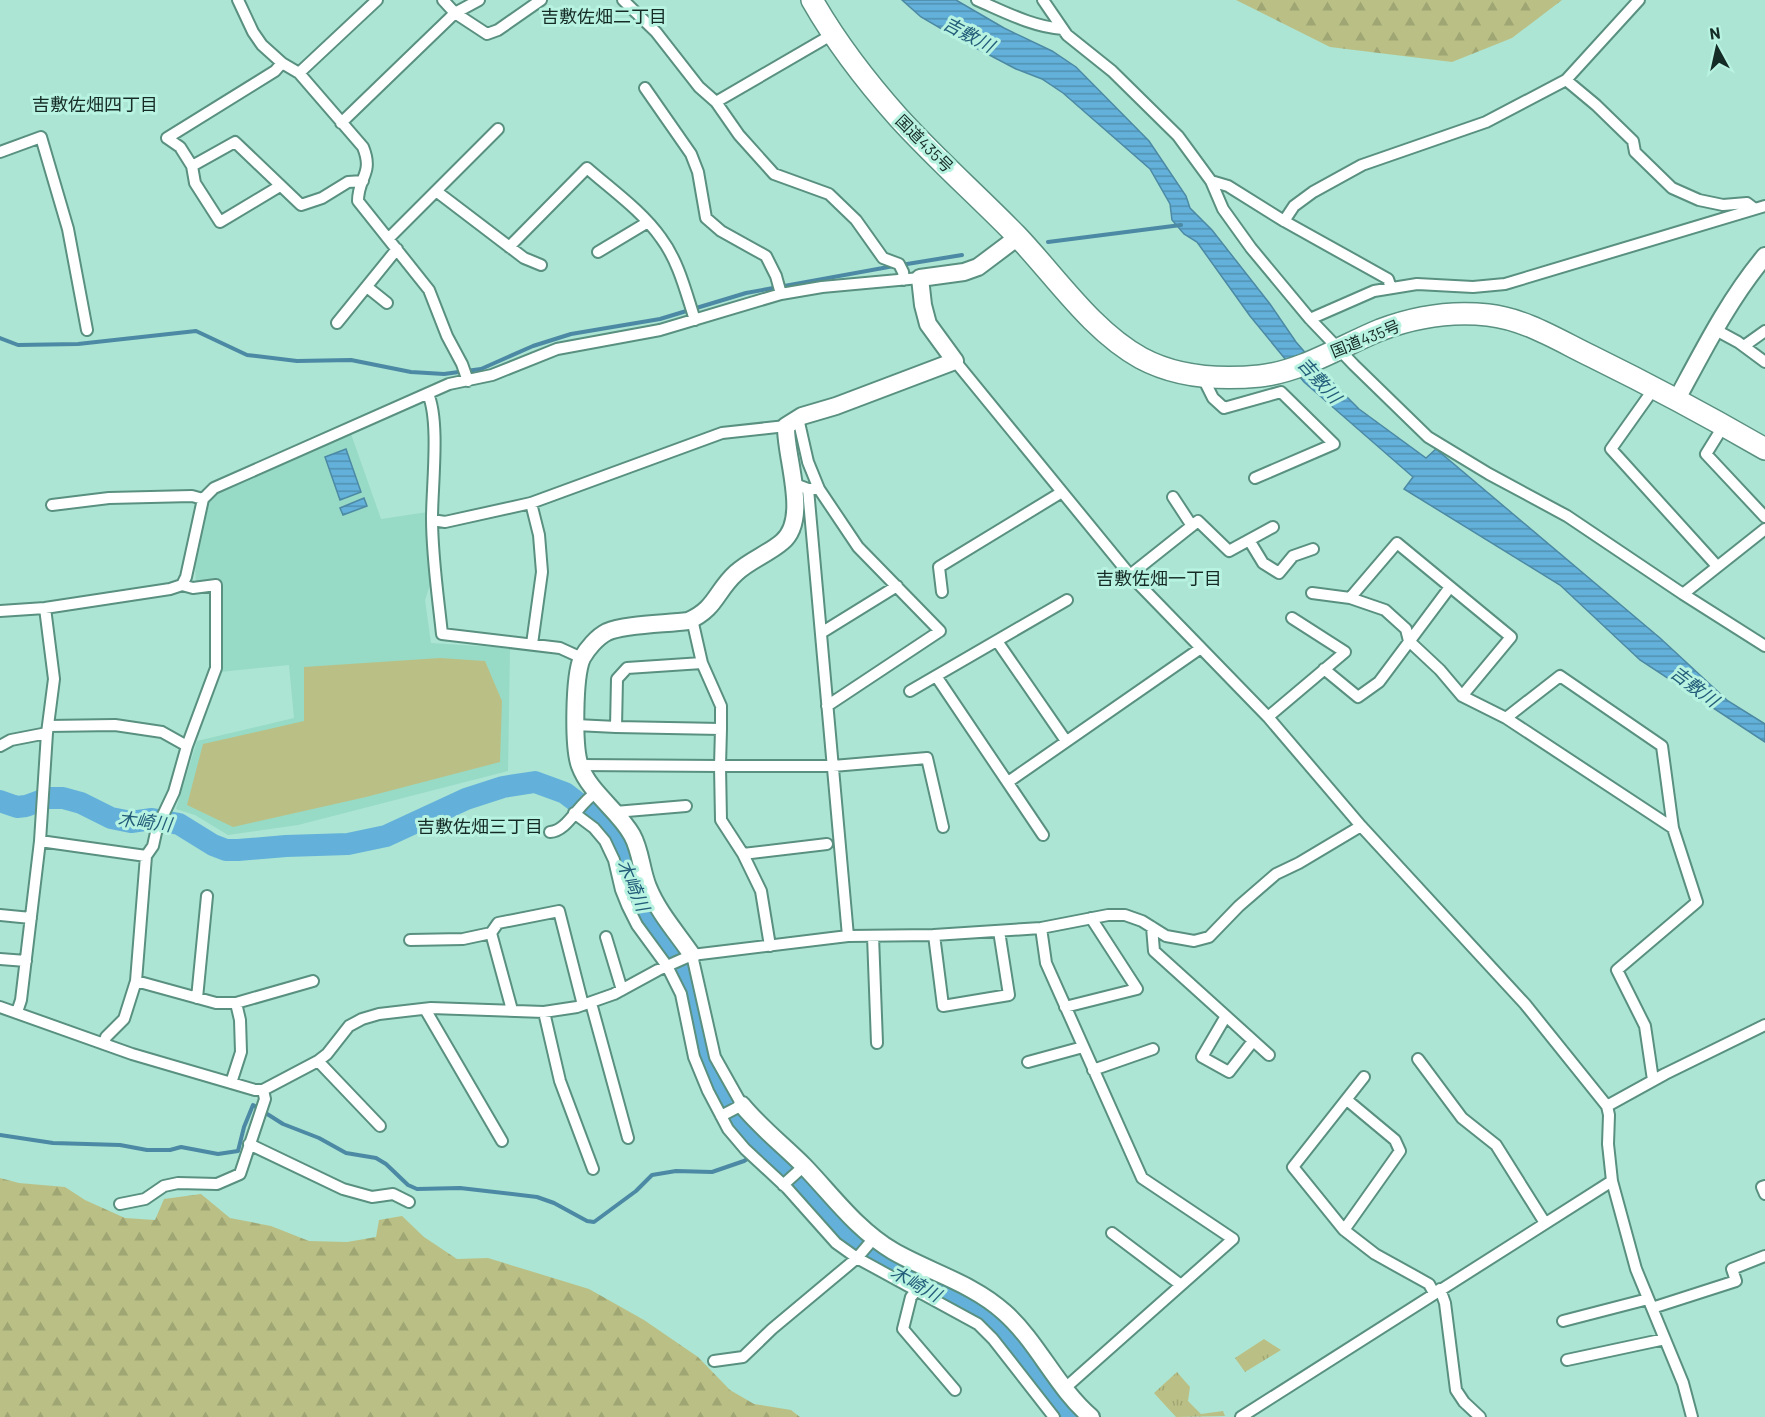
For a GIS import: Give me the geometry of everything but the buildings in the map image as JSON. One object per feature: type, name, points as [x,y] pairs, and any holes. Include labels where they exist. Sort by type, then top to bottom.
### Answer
[{"type":"highway","name":"国道435号","points":[[812,0],[851,60],[899,118],[1018,237],[1106,334],[1140,358],[1185,375],[1227,379],[1264,375],[1297,366],[1379,331],[1421,318],[1462,314],[1491,316],[1540,331],[1655,387],[1765,449]]},
{"type":"street","points":[[238,0],[257,38],[282,63],[298,74],[363,147],[367,158],[367,169],[358,193],[358,201],[429,290],[468,381]]},
{"type":"street","points":[[298,74],[377,0]]},
{"type":"street","points":[[443,0],[454,13],[487,34],[498,30],[541,0]]},
{"type":"street","points":[[340,123],[454,13],[478,0]]},
{"type":"street","points":[[623,0],[656,32],[699,87],[716,102],[739,135],[774,174],[829,194],[856,220],[883,258],[899,264],[903,272],[912,279],[928,324],[955,361],[1130,574],[1268,717],[1361,826],[1525,1004],[1607,1106],[1610,1115],[1608,1144],[1612,1181],[1636,1269],[1683,1383],[1692,1417]]},
{"type":"street","points":[[977,0],[1015,17],[1050,28],[1063,29]]},
{"type":"street","points":[[1042,0],[1067,35],[1112,71],[1178,136],[1211,181],[1223,209],[1251,248],[1335,351],[1354,365],[1428,436],[1490,474],[1567,516],[1765,646]]},
{"type":"street","points":[[1284,221],[1294,206],[1313,192],[1362,165],[1486,122],[1566,80],[1639,0]]},
{"type":"street","points":[[716,102],[833,34]]},
{"type":"street","points":[[280,186],[220,222],[195,183],[192,166],[180,147],[167,138],[275,71],[282,63]]},
{"type":"street","points":[[1566,80],[1633,141],[1635,152],[1672,188],[1699,200],[1723,205],[1747,203],[1760,208]]},
{"type":"street","points":[[645,88],[691,154],[698,172],[706,218],[721,231],[766,256],[776,276],[781,294]]},
{"type":"street","points":[[389,238],[498,129]]},
{"type":"street","points":[[0,152],[41,137],[68,229],[87,330]]},
{"type":"street","points":[[192,166],[235,142],[301,205],[322,198],[348,182],[363,181]]},
{"type":"street","points":[[509,247],[587,168],[648,222],[662,239],[676,265],[695,320]]},
{"type":"street","points":[[1211,181],[1228,186],[1284,221],[1388,279],[1391,288]]},
{"type":"street","points":[[436,191],[524,258],[541,266]]},
{"type":"street","points":[[1310,319],[1374,291],[1417,284],[1473,286],[1505,284],[1760,208]]},
{"type":"street","points":[[598,252],[648,222]]},
{"type":"street","points":[[182,585],[186,577],[203,499],[214,488],[449,384],[492,375],[557,349],[660,330],[781,294],[822,286],[912,279],[964,272],[978,267],[1018,237]]},
{"type":"street","points":[[337,323],[397,249]]},
{"type":"street","points":[[1677,399],[1714,329],[1765,256]]},
{"type":"street","points":[[367,287],[387,303]]},
{"type":"street","points":[[1714,329],[1744,346],[1765,362]]},
{"type":"street","points":[[1744,346],[1765,331]]},
{"type":"street","points":[[432,520],[445,522],[531,503],[722,433],[792,422],[955,361]]},
{"type":"street","points":[[1202,376],[1213,398],[1224,408],[1281,392],[1334,444],[1255,478]]},
{"type":"street","points":[[1655,387],[1611,449],[1717,566]]},
{"type":"street","points":[[428,394],[433,404],[432,520],[441,634],[560,648],[582,658]]},
{"type":"street","points":[[792,422],[785,440],[806,487],[858,547],[940,631],[827,706]]},
{"type":"street","points":[[792,422],[808,462],[806,487],[848,936]]},
{"type":"street","points":[[1724,425],[1706,454],[1765,517]]},
{"type":"street","points":[[806,487],[796,520],[784,540],[751,560],[729,579],[710,608],[692,619],[607,632],[593,643],[582,658],[576,678],[576,748],[579,765],[586,779],[615,812],[632,836],[656,903],[692,956],[714,1057],[742,1106],[763,1130],[804,1166],[836,1203],[874,1238],[893,1251],[984,1295],[1004,1312],[1021,1329],[1064,1389],[1090,1417]]},
{"type":"street","points":[[942,592],[939,567],[1062,492]]},
{"type":"street","points":[[52,505],[126,497],[192,496],[203,499]]},
{"type":"street","points":[[1173,498],[1192,526]]},
{"type":"street","points":[[531,503],[539,535],[542,572],[532,644]]},
{"type":"street","points":[[1130,574],[1198,521],[1229,550],[1273,527]]},
{"type":"street","points":[[1683,594],[1717,566],[1760,539],[1765,529]]},
{"type":"street","points":[[1249,540],[1263,563],[1279,573],[1293,556],[1313,549]]},
{"type":"street","points":[[1350,598],[1397,543],[1511,637],[1462,696]]},
{"type":"street","points":[[0,611],[45,608],[170,590],[182,585],[193,588],[216,585],[216,668],[187,746],[174,792],[158,828],[153,846],[146,855],[136,981],[124,1019],[106,1037],[104,1044]]},
{"type":"street","points":[[821,633],[897,586]]},
{"type":"street","points":[[1324,669],[1358,697],[1379,682],[1450,586]]},
{"type":"street","points":[[1312,593],[1350,598],[1385,610],[1406,629],[1409,641],[1440,670],[1462,696],[1506,718],[1672,828]]},
{"type":"street","points":[[910,691],[1067,600]]},
{"type":"street","points":[[17,1012],[21,1000],[40,841],[47,730],[54,679],[45,608]]},
{"type":"street","points":[[1268,717],[1345,652],[1292,618]]},
{"type":"street","points":[[692,619],[702,663],[721,706],[721,820],[743,854],[761,891],[770,946]]},
{"type":"street","points":[[997,641],[1066,741]]},
{"type":"street","points":[[1008,782],[1201,648]]},
{"type":"street","points":[[616,727],[616,679],[627,668],[702,663]]},
{"type":"street","points":[[936,676],[1043,836]]},
{"type":"street","points":[[1506,718],[1560,676],[1662,746],[1672,828],[1697,902],[1617,970],[1645,1026],[1653,1080]]},
{"type":"street","points":[[0,746],[11,740],[47,730],[115,725],[162,732],[187,746]]},
{"type":"street","points":[[576,725],[721,729]]},
{"type":"street","points":[[579,765],[833,766],[927,758],[943,827]]},
{"type":"street","points":[[550,832],[558,832],[566,826],[587,798],[597,792]]},
{"type":"street","points":[[615,812],[686,806]]},
{"type":"street","points":[[574,813],[594,828],[605,841],[614,860],[627,905],[667,966],[681,994],[694,1057],[728,1129],[836,1243],[915,1292],[978,1324],[993,1339],[1054,1417]]},
{"type":"street","points":[[0,1007],[104,1044],[255,1090],[263,1090],[318,1061],[327,1054],[349,1026],[362,1019],[380,1014],[425,1009],[463,1008],[544,1012],[587,1004],[622,990],[667,966],[692,956],[848,936],[934,935],[1041,928],[1091,918],[1125,915],[1142,921],[1166,936],[1194,941],[1209,937],[1239,906],[1276,874],[1361,826]]},
{"type":"street","points":[[40,841],[146,855]]},
{"type":"street","points":[[743,854],[827,844]]},
{"type":"street","points":[[197,998],[207,896]]},
{"type":"street","points":[[410,940],[463,939],[491,933],[498,923],[559,911],[628,1138]]},
{"type":"street","points":[[0,915],[31,918]]},
{"type":"street","points":[[1065,1007],[1137,989],[1091,918]]},
{"type":"street","points":[[1152,927],[1154,951],[1269,1055]]},
{"type":"street","points":[[1041,928],[1046,963],[1142,1178],[1233,1239],[1064,1389]]},
{"type":"street","points":[[934,935],[943,1006],[1009,995],[999,931]]},
{"type":"street","points":[[491,933],[512,1010]]},
{"type":"street","points":[[873,936],[876,1043]]},
{"type":"street","points":[[606,937],[622,990]]},
{"type":"street","points":[[0,959],[26,961]]},
{"type":"street","points":[[136,981],[216,1003],[236,1003],[313,981]]},
{"type":"street","points":[[231,1083],[242,1052],[240,1020],[236,1003]]},
{"type":"street","points":[[425,1009],[502,1141]]},
{"type":"street","points":[[544,1012],[560,1081],[593,1169]]},
{"type":"street","points":[[1226,1016],[1202,1058],[1229,1072],[1253,1041]]},
{"type":"street","points":[[1607,1106],[1653,1080],[1765,1025]]},
{"type":"street","points":[[1029,1062],[1083,1047]]},
{"type":"street","points":[[1094,1070],[1153,1049]]},
{"type":"street","points":[[1418,1059],[1462,1118],[1496,1145],[1545,1223]]},
{"type":"street","points":[[318,1061],[380,1126]]},
{"type":"street","points":[[1364,1077],[1293,1167],[1344,1230],[1375,1254],[1429,1284],[1437,1291],[1445,1303],[1456,1390],[1464,1402],[1480,1417]]},
{"type":"street","points":[[120,1204],[144,1199],[164,1186],[178,1183],[217,1184],[240,1174],[265,1099],[263,1090]]},
{"type":"street","points":[[1344,1230],[1400,1151],[1395,1140],[1347,1100]]},
{"type":"street","points":[[721,1116],[742,1106]]},
{"type":"street","points":[[249,1144],[343,1189],[372,1197],[393,1194],[410,1202]]},
{"type":"street","points":[[783,1185],[804,1166]]},
{"type":"street","points":[[1241,1417],[1612,1181]]},
{"type":"street","points":[[1765,1186],[1762,1187],[1765,1194]]},
{"type":"street","points":[[1112,1233],[1181,1285]]},
{"type":"street","points":[[714,1361],[743,1356],[857,1258],[874,1238]]},
{"type":"street","points":[[1563,1321],[1650,1303],[1736,1281],[1732,1269],[1765,1256]]},
{"type":"street","points":[[926,1267],[915,1292],[910,1297],[903,1329],[955,1390]]},
{"type":"street","points":[[1567,1360],[1665,1339]]},
{"type":"shaded area","points":[[351,434],[381,519],[428,512],[431,582],[425,600],[431,643],[510,648],[508,771],[298,825],[228,835],[195,815],[176,809],[197,741],[294,718],[289,665],[220,672],[221,580],[196,583],[195,564],[208,504],[213,495],[221,489]]},
{"type":"green space","points":[[1236,0],[1562,0],[1512,38],[1452,62],[1330,47]]},
{"type":"green space","points":[[440,658],[485,661],[502,701],[500,762],[366,797],[233,827],[187,805],[203,744],[304,721],[304,667]]},
{"type":"green space","points":[[0,1178],[19,1183],[65,1187],[85,1200],[125,1218],[155,1220],[164,1199],[201,1194],[230,1218],[271,1226],[309,1241],[347,1242],[376,1237],[379,1220],[402,1216],[424,1237],[457,1259],[488,1258],[589,1289],[644,1320],[698,1357],[730,1390],[754,1404],[791,1410],[800,1417],[0,1417]]},
{"type":"green space","points":[[1264,1339],[1281,1350],[1245,1372],[1235,1358]]},
{"type":"green space","points":[[1177,1372],[1190,1387],[1188,1401],[1201,1414],[1223,1411],[1225,1416],[1176,1417],[1154,1393]]},
{"type":"water","name":"吉敷川","points":[[902,0],[956,0],[1004,28],[1052,51],[1076,67],[1149,141],[1186,196],[1190,208],[1212,230],[1270,304],[1296,342],[1359,409],[1426,458],[1436,449],[1660,638],[1728,701],[1765,724],[1765,742],[1640,660],[1560,585],[1404,489],[1413,477],[1304,382],[1250,316],[1197,242],[1184,234],[1172,220],[1170,204],[1150,169],[1063,93],[1042,79],[1016,69],[959,39],[921,17]]},
{"type":"water","points":[[346,449],[361,492],[340,500],[325,457]]},
{"type":"water","points":[[364,498],[367,506],[343,515],[340,508]]},
{"type":"waterway","points":[[1048,242],[1181,225]]},
{"type":"waterway","points":[[901,265],[962,255]]},
{"type":"waterway","points":[[0,338],[18,345],[78,344],[196,331],[247,355],[297,361],[351,360],[411,372],[444,374],[481,369],[533,346],[571,334],[660,319],[746,293],[894,266]]},
{"type":"waterway","name":"木崎川","points":[[0,801],[17,807],[48,798],[63,798],[81,803],[111,818],[131,822],[152,819],[179,824],[213,845],[226,850],[238,850],[348,844],[386,836],[466,799],[503,787],[535,782],[565,793],[590,812],[616,843],[640,907],[651,927],[683,971],[703,1056],[740,1130],[850,1240],[874,1260],[973,1312],[992,1326],[1009,1343],[1066,1417]]},
{"type":"waterway","points":[[0,1135],[53,1143],[120,1145],[147,1150],[170,1150],[181,1147],[218,1154],[238,1151],[253,1105],[283,1124],[319,1138],[346,1153],[376,1158],[386,1164],[408,1185],[417,1189],[460,1188],[537,1197],[554,1203],[587,1221],[594,1222],[636,1191],[652,1175],[676,1171],[712,1172],[744,1161],[760,1151]]},
{"type":"district","name":"吉敷佐畑二丁目","points":[[604,16]]},
{"type":"district","name":"吉敷佐畑四丁目","points":[[95,104]]},
{"type":"district","name":"吉敷佐畑一丁目","points":[[1159,578]]},
{"type":"district","name":"吉敷佐畑三丁目","points":[[480,826]]}]
